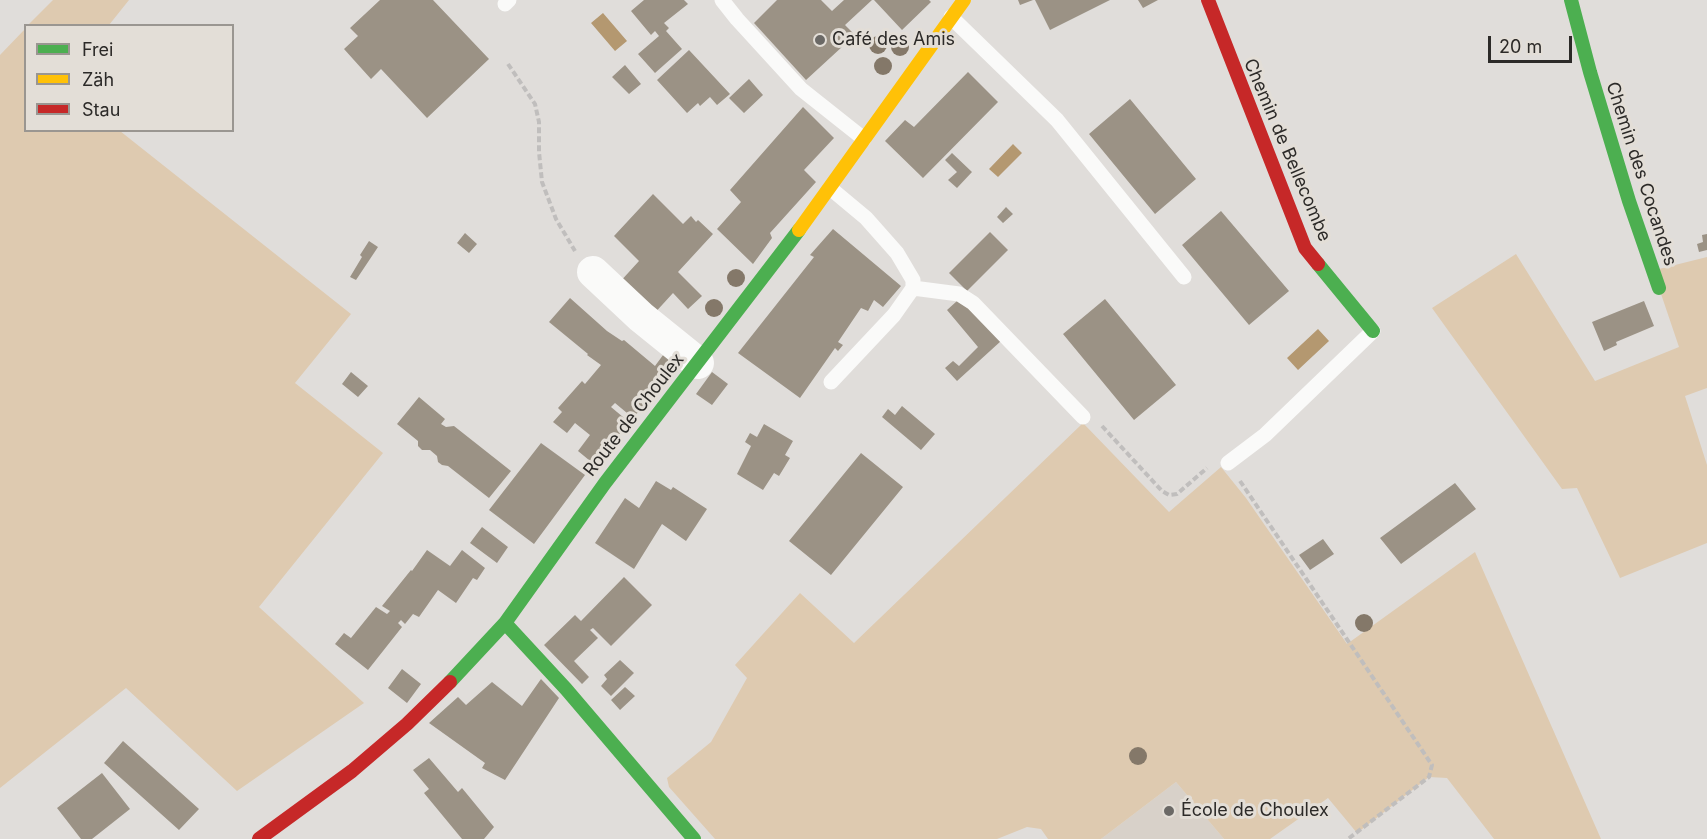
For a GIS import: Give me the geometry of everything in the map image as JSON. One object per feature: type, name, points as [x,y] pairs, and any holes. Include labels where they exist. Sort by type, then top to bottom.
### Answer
[{"type":"street","name":"Route de Choulex","points":[[259,839],[352,771],[407,724],[505,623],[605,483],[830,188],[964,0]]},
{"type":"street","name":"Chemin de Bellecombe","points":[[1208,0],[1305,248],[1373,331]]},
{"type":"street","name":"Chemin des Cocandes","points":[[1571,0],[1629,201],[1659,288]]},
{"type":"street","points":[[593,272],[641,317],[698,363]]},
{"type":"street","points":[[505,623],[566,689],[694,839]]},
{"type":"lane","points":[[722,0],[801,89],[864,140]]},
{"type":"lane","points":[[951,17],[1057,120],[1184,277]]},
{"type":"lane","points":[[830,188],[866,218],[897,253],[913,280],[913,288],[894,315],[831,382]]},
{"type":"lane","points":[[913,288],[959,294],[973,303],[1083,417]]},
{"type":"lane","points":[[1228,463],[1265,435],[1373,331]]},
{"type":"path","points":[[508,64],[535,104],[539,122],[542,182],[547,199],[569,244],[593,272]]},
{"type":"path","points":[[1083,417],[1089,411],[1162,491],[1169,495],[1177,494],[1222,456],[1432,765],[1429,777],[1348,839]]},
{"type":"shaded area","points":[[53,0],[129,0],[110,24],[29,24]]},
{"type":"shaded area","points":[[603,13],[627,41],[615,51],[591,23]]},
{"type":"shaded area","points":[[24,30],[24,132],[121,132],[351,314],[295,383],[383,453],[259,607],[364,703],[237,791],[126,688],[0,788],[0,55]]},
{"type":"shaded area","points":[[1013,144],[1022,153],[998,177],[989,169]]},
{"type":"shaded area","points":[[1516,254],[1595,381],[1679,347],[1659,288],[1659,269],[1707,257],[1707,388],[1685,396],[1707,465],[1707,543],[1620,578],[1577,488],[1562,489],[1432,308]]},
{"type":"shaded area","points":[[1318,329],[1329,341],[1298,370],[1287,358]]},
{"type":"shaded area","points":[[1083,423],[1169,512],[1221,467],[1246,498],[1347,644],[1475,552],[1601,839],[1494,839],[1447,778],[1429,777],[1357,833],[1328,798],[1270,839],[1224,839],[1176,782],[1101,839],[1048,839],[1041,829],[1027,827],[997,839],[715,839],[669,787],[667,778],[711,742],[747,678],[735,665],[800,593],[854,643]]},
{"type":"shaded area","name":"École de Choulex","points":[[1176,782],[1224,839],[1101,839]]},
{"type":"building","points":[[380,0],[433,0],[489,59],[427,118],[381,69],[371,79],[344,49],[358,36],[350,28]]},
{"type":"building","points":[[644,0],[684,0],[688,4],[664,23],[669,28],[666,31],[682,49],[655,73],[638,54],[659,36],[655,31],[651,35],[631,11]]},
{"type":"building","points":[[777,0],[821,0],[832,11],[844,0],[872,0],[845,25],[855,35],[806,80],[754,23]]},
{"type":"building","points":[[874,0],[929,0],[931,2],[902,30]]},
{"type":"building","points":[[1018,0],[1033,0],[1020,5]]},
{"type":"building","points":[[1035,0],[1110,0],[1050,30]]},
{"type":"building","points":[[1138,0],[1158,0],[1143,8]]},
{"type":"building","points":[[689,50],[730,94],[717,105],[710,97],[700,106],[698,103],[687,113],[657,80]]},
{"type":"building","points":[[625,65],[641,84],[629,94],[612,77]]},
{"type":"building","points":[[968,72],[998,102],[923,178],[885,141],[905,120],[914,127]]},
{"type":"building","points":[[749,79],[763,95],[744,113],[729,98]]},
{"type":"building","points":[[1130,99],[1196,179],[1155,214],[1089,134]]},
{"type":"building","points":[[803,107],[834,138],[804,170],[816,182],[770,233],[772,238],[753,264],[717,229],[741,202],[730,190]]},
{"type":"building","points":[[952,153],[972,172],[957,188],[948,180],[957,172],[945,160]]},
{"type":"building","points":[[653,194],[683,224],[691,216],[713,234],[678,272],[702,296],[688,309],[673,293],[652,316],[618,284],[639,261],[614,236]]},
{"type":"building","points":[[1006,207],[1013,214],[1003,223],[997,217]]},
{"type":"building","points":[[1221,211],[1289,291],[1249,325],[1182,245]]},
{"type":"building","points":[[833,229],[901,286],[883,307],[874,300],[868,311],[861,308],[838,342],[843,345],[838,351],[835,348],[800,398],[738,353],[814,257],[810,255]]},
{"type":"building","points":[[990,232],[1008,250],[967,291],[949,273]]},
{"type":"building","points":[[465,233],[477,244],[469,253],[457,243]]},
{"type":"building","points":[[1707,234],[1707,250],[1699,252],[1697,244],[1703,242],[1702,235]]},
{"type":"building","points":[[369,241],[378,247],[356,280],[350,277]]},
{"type":"building","points":[[570,298],[607,331],[622,341],[624,340],[655,366],[666,351],[675,358],[670,363],[676,369],[633,418],[615,403],[611,407],[629,422],[595,465],[578,451],[590,435],[575,423],[567,433],[553,422],[562,412],[558,408],[582,381],[585,384],[601,365],[549,322]]},
{"type":"building","points":[[1105,299],[1176,385],[1134,420],[1063,334]]},
{"type":"building","points":[[957,301],[967,307],[1001,341],[957,381],[945,368],[953,361],[959,366],[978,347],[947,310]]},
{"type":"building","points":[[1644,301],[1654,326],[1616,342],[1617,345],[1604,351],[1592,322]]},
{"type":"building","points":[[351,372],[368,386],[358,397],[342,384]]},
{"type":"building","points":[[712,372],[728,384],[712,405],[696,394]]},
{"type":"building","points":[[419,397],[445,419],[441,424],[446,427],[454,426],[511,471],[489,498],[448,466],[438,462],[437,456],[430,450],[422,450],[418,446],[418,441],[397,424]]},
{"type":"building","points":[[902,406],[935,434],[921,450],[882,417],[888,409],[895,415]]},
{"type":"building","points":[[764,424],[793,441],[785,455],[790,458],[779,476],[774,473],[763,490],[737,474],[751,446],[745,442],[750,433],[757,437]]},
{"type":"building","points":[[541,443],[585,475],[534,544],[489,510]]},
{"type":"building","points":[[861,453],[903,487],[831,575],[789,541]]},
{"type":"building","points":[[656,481],[671,490],[673,487],[707,509],[686,541],[662,524],[634,569],[595,543],[625,498],[639,508]]},
{"type":"building","points":[[1455,483],[1476,509],[1401,564],[1380,538]]},
{"type":"building","points":[[482,527],[508,547],[497,563],[470,543]]},
{"type":"building","points":[[1323,539],[1334,554],[1310,570],[1299,555]]},
{"type":"building","points":[[427,550],[450,566],[462,550],[485,568],[477,580],[473,578],[456,603],[438,590],[419,617],[413,614],[405,624],[401,620],[398,623],[402,627],[368,670],[335,644],[344,633],[351,638],[376,607],[387,614],[390,611],[382,606]]},
{"type":"building","points":[[624,577],[652,605],[611,646],[593,628],[590,630],[598,638],[574,661],[589,677],[582,684],[544,645],[575,615],[581,621]]},
{"type":"building","points":[[620,660],[634,673],[611,696],[601,686],[607,679],[604,675]]},
{"type":"building","points":[[402,669],[421,684],[407,703],[388,688]]},
{"type":"building","points":[[541,679],[559,698],[505,780],[482,768],[485,763],[429,723],[458,697],[466,705],[492,682],[522,706]]},
{"type":"building","points":[[625,687],[635,696],[620,710],[611,700]]},
{"type":"building","points":[[123,741],[199,809],[179,830],[104,763]]},
{"type":"building","points":[[429,758],[458,792],[462,788],[494,827],[484,839],[462,839],[424,793],[429,789],[413,770]]},
{"type":"building","points":[[102,773],[130,809],[92,839],[81,839],[57,808]]},
{"type":"traffic: fast","points":[[1571,0],[1629,201],[1659,288]]},
{"type":"traffic: fast","points":[[450,682],[505,623],[605,483],[799,230]]},
{"type":"traffic: fast","points":[[1318,264],[1373,331]]},
{"type":"traffic: fast","points":[[505,623],[566,689],[694,839]]},
{"type":"traffic: slow","points":[[799,230],[964,0]]},
{"type":"traffic: jam","points":[[1208,0],[1305,248],[1318,264]]},
{"type":"traffic: jam","points":[[259,839],[352,771],[407,724],[450,682]]},
{"type":"place","name":"Café des Amis","points":[[820,40]]},
{"type":"place","name":"École de Choulex","points":[[1169,811]]}]
